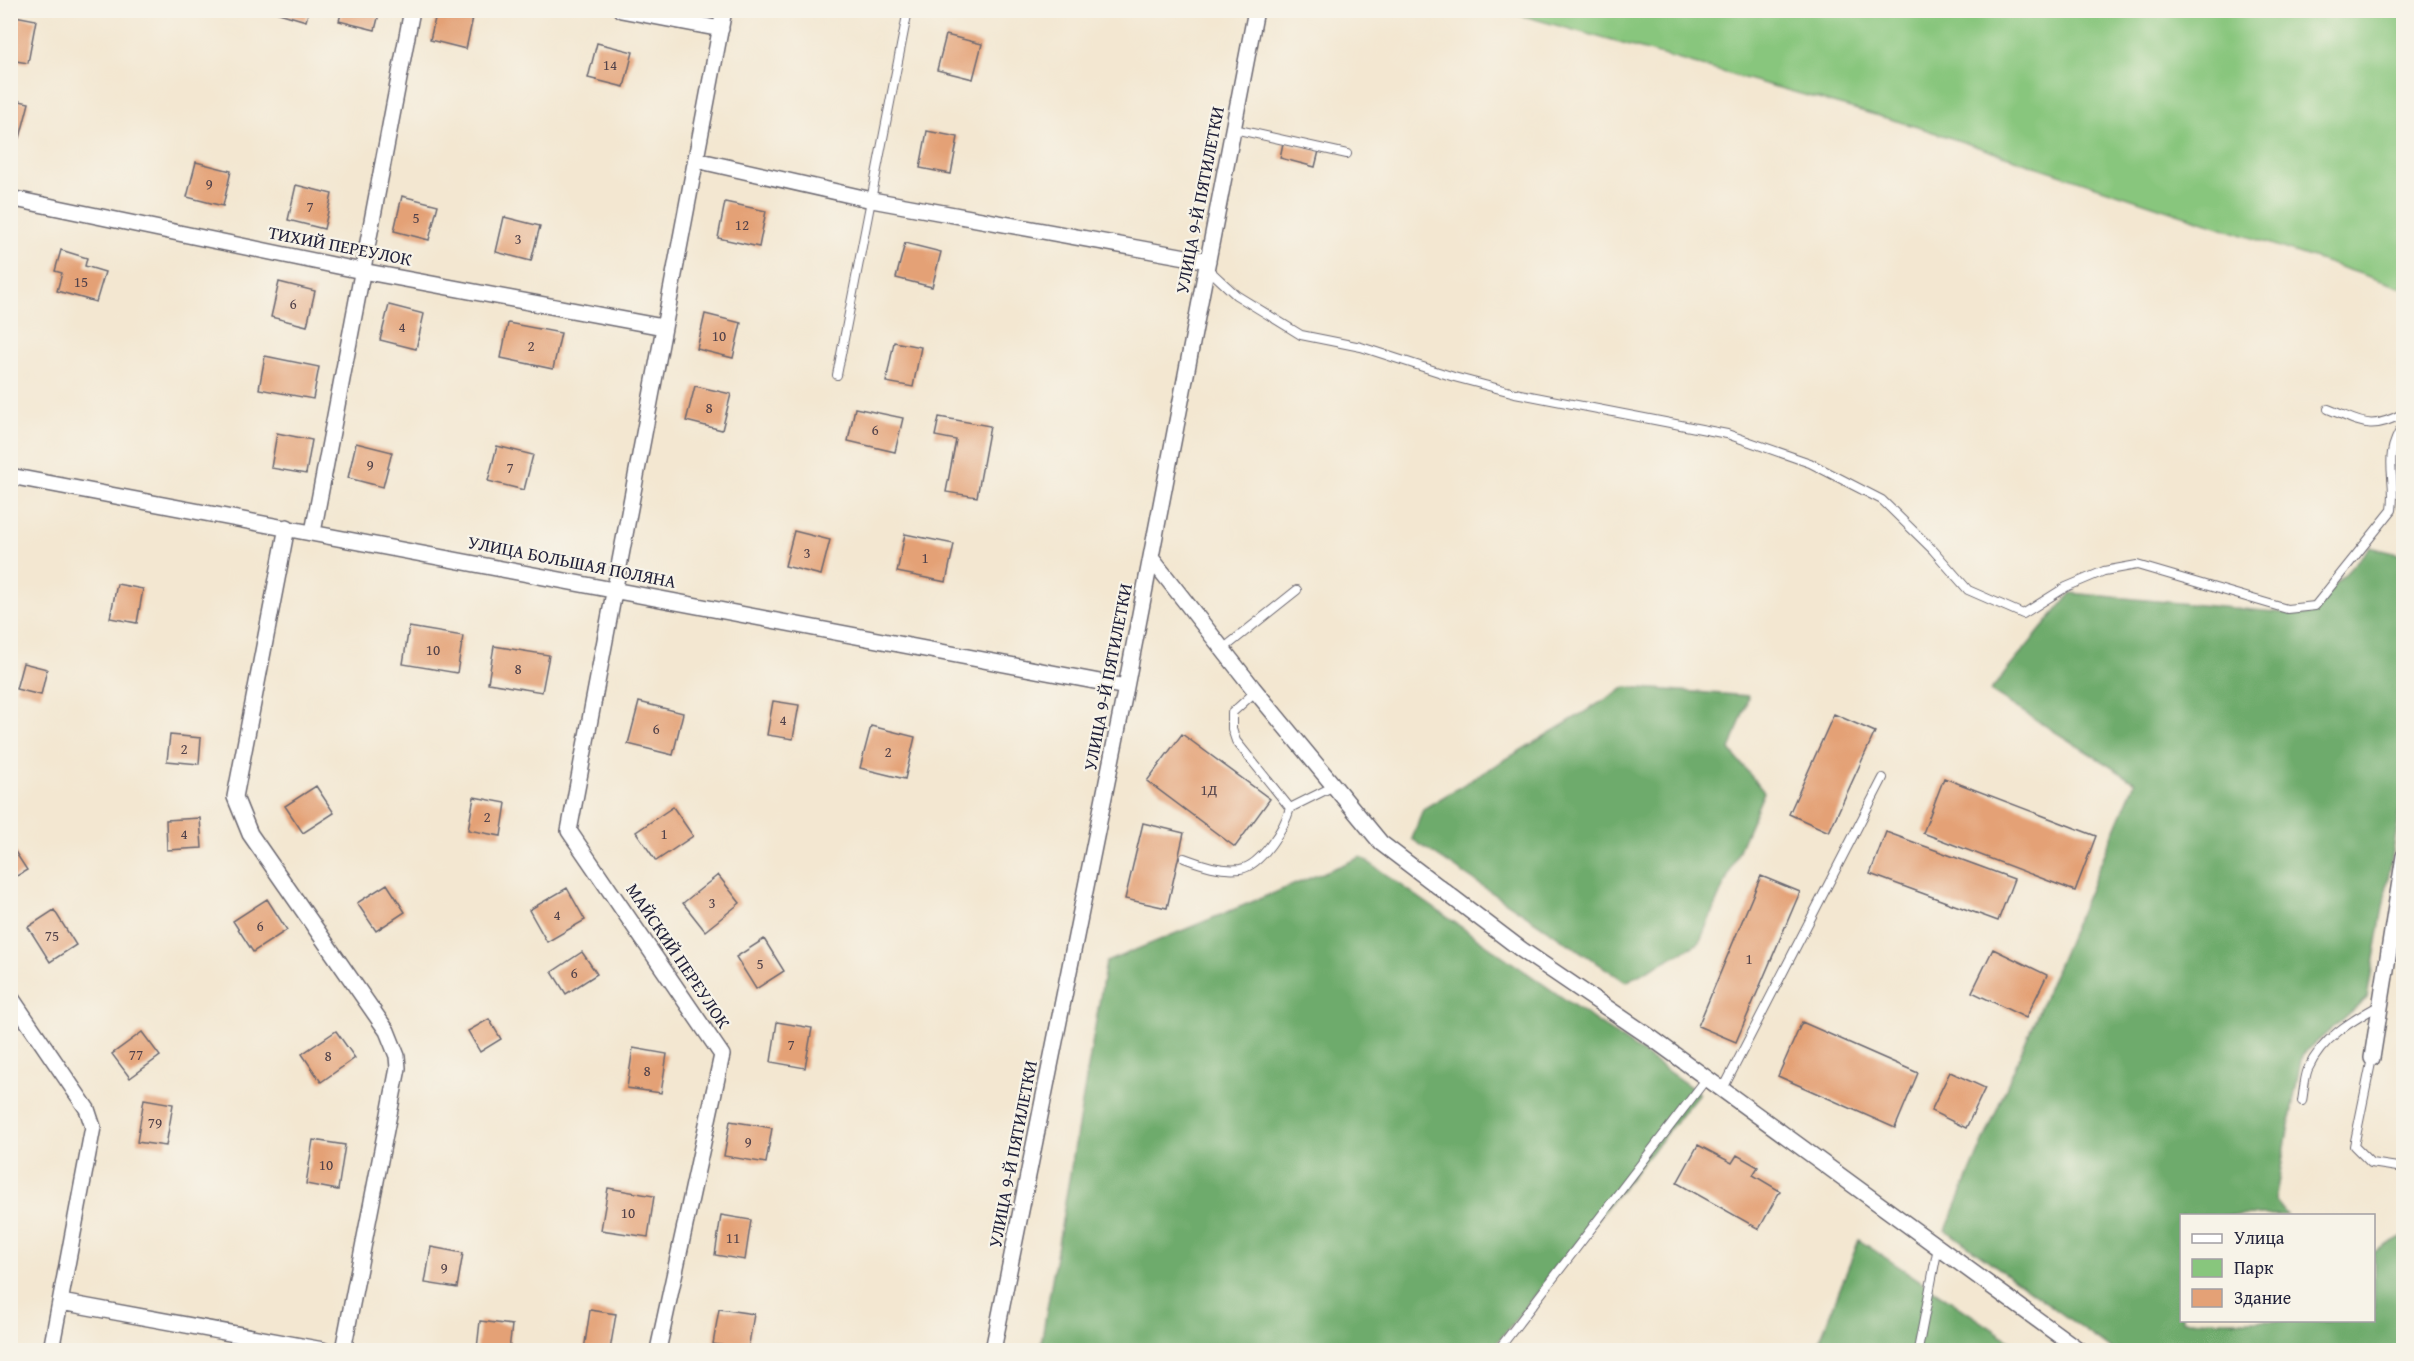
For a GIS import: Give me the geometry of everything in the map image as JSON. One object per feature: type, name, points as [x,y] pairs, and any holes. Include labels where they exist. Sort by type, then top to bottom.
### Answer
[{"type":"street","points":[[313,532],[412,10]]},
{"type":"street","points":[[621,10],[721,29]]},
{"type":"street","name":"МАЙСКИЙ ПЕРЕУЛОК","points":[[658,1350],[722,1056],[569,831],[724,10]]},
{"type":"street","name":"УЛИЦА 9-Й ПЯТИЛЕТКИ","points":[[993,1350],[1126,687],[1256,10]]},
{"type":"street","points":[[696,160],[872,200],[1208,265]]},
{"type":"street","name":"ТИХИЙ ПЕРЕУЛОК","points":[[10,198],[362,271],[663,327]]},
{"type":"street","name":"УЛИЦА БОЛЬШАЯ ПОЛЯНА","points":[[10,476],[1126,687]]},
{"type":"street","points":[[287,527],[235,798],[250,834],[387,1031],[397,1056],[398,1068],[343,1350]]},
{"type":"street","points":[[1151,558],[1256,691],[1381,843],[1522,950],[1723,1089],[2079,1350]]},
{"type":"street","points":[[2372,1058],[2403,856]]},
{"type":"street","points":[[10,996],[87,1109],[93,1127],[51,1350]]},
{"type":"street","points":[[61,1302],[323,1350]]},
{"type":"lane","points":[[837,375],[908,10]]},
{"type":"lane","points":[[1234,129],[1347,154]]},
{"type":"lane","points":[[1208,265],[1236,295],[1301,335],[1361,347],[1454,377],[1515,393],[1727,434],[1810,463],[1882,500],[1933,550],[1968,590],[2023,614],[2066,587],[2104,571],[2137,565],[2286,609],[2315,606],[2392,510],[2394,494],[2391,449],[2403,424]]},
{"type":"lane","points":[[2328,409],[2370,425],[2384,423],[2403,413]]},
{"type":"lane","points":[[1223,649],[1297,590]]},
{"type":"lane","points":[[1256,691],[1232,712],[1232,729],[1236,741],[1290,808]]},
{"type":"lane","points":[[1723,1089],[1883,778]]},
{"type":"lane","points":[[1184,858],[1213,868],[1243,869],[1269,849],[1286,822],[1290,808],[1334,786]]},
{"type":"lane","points":[[2302,1101],[2307,1071],[2318,1051],[2345,1025],[2380,1005]]},
{"type":"lane","points":[[2372,1058],[2354,1146],[2372,1163],[2403,1168]]},
{"type":"lane","points":[[1498,1350],[1707,1078]]},
{"type":"lane","points":[[1918,1350],[1938,1247]]},
{"type":"green space","points":[[1506,11],[2403,11],[2403,288],[1918,127]]},
{"type":"green space","points":[[2370,547],[2403,555],[2403,795],[2367,998],[2302,1055],[2275,1200],[2286,1214],[2180,1214],[2180,1322],[2375,1322],[2375,1251],[2403,1236],[2403,1350],[2112,1350],[1946,1230],[2135,782],[1990,691],[2071,593],[2307,615]]},
{"type":"green space","points":[[1626,687],[1749,696],[1730,750],[1764,792],[1699,943],[1626,982],[1412,839],[1423,809]]},
{"type":"green space","points":[[1361,857],[1699,1093],[1491,1350],[1040,1350],[1106,962]]},
{"type":"green space","points":[[1859,1240],[2024,1350],[1816,1350]]},
{"type":"building","points":[[269,10],[309,10],[306,21]]},
{"type":"building","points":[[342,10],[380,10],[375,30],[339,21]]},
{"type":"building","points":[[437,10],[463,10],[474,13],[466,49],[430,40]]},
{"type":"building","points":[[10,15],[36,20],[28,63],[10,60]]},
{"type":"building","points":[[946,35],[982,44],[973,79],[937,70]]},
{"type":"building","points":[[597,43],[633,52],[624,87],[588,78]]},
{"type":"building","points":[[10,99],[29,103],[20,138],[10,136]]},
{"type":"building","points":[[927,131],[958,137],[951,174],[920,168]]},
{"type":"building","points":[[1283,143],[1319,151],[1315,167],[1280,158]]},
{"type":"building","points":[[196,162],[231,171],[223,206],[187,197]]},
{"type":"building","points":[[296,185],[332,194],[324,229],[288,220]]},
{"type":"building","points":[[402,196],[438,205],[429,240],[394,231]]},
{"type":"building","points":[[725,202],[766,211],[759,247],[718,238]]},
{"type":"building","points":[[504,217],[540,226],[531,261],[496,252]]},
{"type":"building","points":[[905,243],[941,252],[932,287],[896,278]]},
{"type":"building","points":[[61,250],[87,258],[85,266],[105,272],[96,302],[57,291],[62,273],[55,271]]},
{"type":"building","points":[[279,282],[315,291],[307,326],[271,317]]},
{"type":"building","points":[[389,305],[424,314],[416,349],[380,340]]},
{"type":"building","points":[[705,314],[741,323],[733,358],[697,349]]},
{"type":"building","points":[[508,323],[561,333],[553,369],[501,358]]},
{"type":"building","points":[[894,342],[921,347],[913,387],[886,382]]},
{"type":"building","points":[[265,356],[319,367],[313,399],[259,389]]},
{"type":"building","points":[[695,386],[731,394],[722,430],[686,421]]},
{"type":"building","points":[[855,408],[903,418],[895,452],[848,441]]},
{"type":"building","points":[[939,417],[990,426],[977,497],[946,492],[956,440],[935,436]]},
{"type":"building","points":[[277,433],[312,440],[306,474],[271,468]]},
{"type":"building","points":[[356,443],[392,452],[383,487],[348,478]]},
{"type":"building","points":[[497,446],[533,455],[524,490],[488,481]]},
{"type":"building","points":[[794,531],[830,540],[821,575],[785,566]]},
{"type":"building","points":[[905,534],[954,544],[946,582],[897,572]]},
{"type":"building","points":[[117,584],[143,589],[137,623],[110,618]]},
{"type":"building","points":[[409,627],[463,636],[457,673],[403,664]]},
{"type":"building","points":[[494,646],[549,655],[542,692],[488,683]]},
{"type":"building","points":[[23,663],[47,669],[41,695],[16,689]]},
{"type":"building","points":[[773,701],[799,705],[793,739],[767,735]]},
{"type":"building","points":[[639,702],[683,713],[673,755],[628,744]]},
{"type":"building","points":[[1834,714],[1875,732],[1829,832],[1789,814]]},
{"type":"building","points":[[871,726],[915,737],[905,779],[860,768]]},
{"type":"building","points":[[10,727],[16,728],[12,748],[10,748]]},
{"type":"building","points":[[1182,734],[1270,799],[1235,847],[1147,781]]},
{"type":"building","points":[[170,735],[201,738],[199,764],[167,761]]},
{"type":"building","points":[[1944,778],[2096,836],[2075,891],[1923,833]]},
{"type":"building","points":[[316,786],[334,813],[303,833],[285,806]]},
{"type":"building","points":[[474,797],[506,803],[501,836],[468,830]]},
{"type":"building","points":[[673,807],[693,836],[656,861],[636,832]]},
{"type":"building","points":[[200,818],[202,848],[167,850],[166,820]]},
{"type":"building","points":[[1143,823],[1184,833],[1167,908],[1125,899]]},
{"type":"building","points":[[1886,832],[2014,879],[1998,921],[1870,874]]},
{"type":"building","points":[[10,844],[27,870],[10,880]]},
{"type":"building","points":[[718,875],[740,903],[705,931],[683,903]]},
{"type":"building","points":[[1761,876],[1800,892],[1736,1042],[1698,1026]]},
{"type":"building","points":[[387,884],[405,912],[376,931],[357,903]]},
{"type":"building","points":[[567,888],[585,920],[547,942],[529,910]]},
{"type":"building","points":[[267,899],[287,930],[253,952],[233,921]]},
{"type":"building","points":[[54,910],[76,945],[50,962],[28,927]]},
{"type":"building","points":[[764,939],[784,971],[756,989],[736,957]]},
{"type":"building","points":[[1993,949],[2047,975],[2026,1018],[1972,992]]},
{"type":"building","points":[[582,952],[597,974],[566,994],[552,972]]},
{"type":"building","points":[[489,1019],[501,1039],[480,1052],[468,1031]]},
{"type":"building","points":[[777,1022],[812,1028],[805,1068],[771,1062]]},
{"type":"building","points":[[1802,1022],[1918,1073],[1895,1128],[1778,1076]]},
{"type":"building","points":[[336,1031],[355,1058],[321,1082],[302,1054]]},
{"type":"building","points":[[142,1032],[160,1056],[130,1078],[112,1054]]},
{"type":"building","points":[[633,1048],[667,1054],[661,1093],[627,1088]]},
{"type":"building","points":[[1950,1072],[1985,1088],[1966,1128],[1931,1111]]},
{"type":"building","points":[[144,1099],[173,1104],[166,1146],[137,1142]]},
{"type":"building","points":[[730,1121],[772,1128],[766,1163],[724,1156]]},
{"type":"building","points":[[313,1140],[345,1145],[338,1190],[306,1184]]},
{"type":"building","points":[[1698,1145],[1732,1163],[1737,1155],[1758,1167],[1753,1175],[1780,1191],[1759,1229],[1677,1183]]},
{"type":"building","points":[[608,1188],[654,1196],[648,1237],[601,1230]]},
{"type":"building","points":[[721,1215],[751,1220],[745,1260],[715,1255]]},
{"type":"building","points":[[431,1247],[463,1253],[457,1288],[425,1283]]},
{"type":"building","points":[[719,1309],[754,1314],[748,1350],[713,1344]]},
{"type":"building","points":[[590,1310],[616,1314],[610,1350],[584,1350]]},
{"type":"building","points":[[480,1321],[512,1325],[509,1350],[477,1349]]}]
